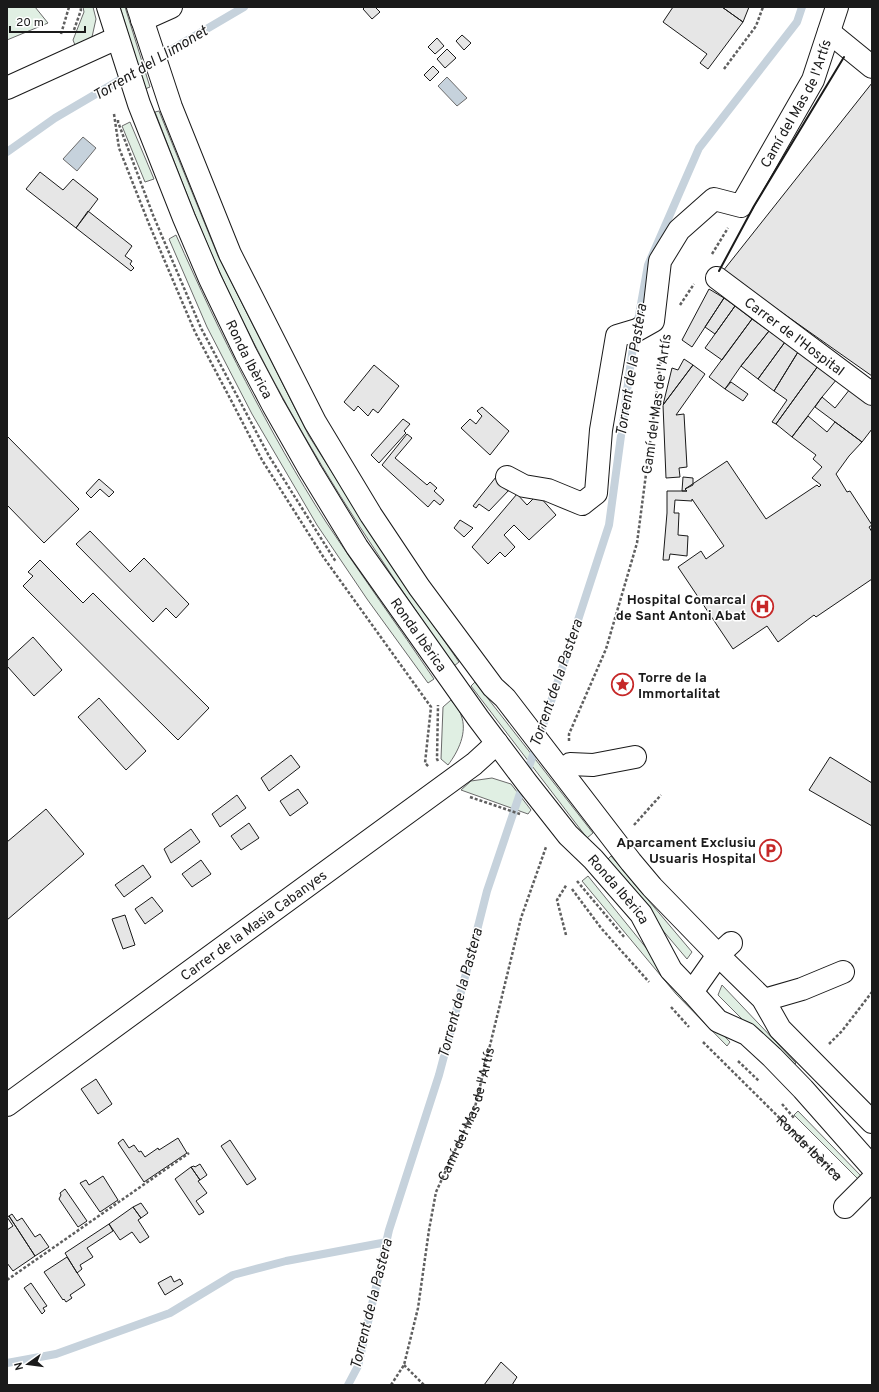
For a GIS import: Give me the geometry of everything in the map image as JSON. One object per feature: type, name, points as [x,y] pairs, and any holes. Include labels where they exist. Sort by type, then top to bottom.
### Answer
[{"type":"street","name":"Ronda Ibèrica","points":[[108,7],[139,104],[210,279],[260,379],[310,470],[357,547],[497,743],[568,835],[593,859],[641,914],[671,970],[718,1021],[747,1034],[772,1057],[803,1089],[872,1167]]},
{"type":"street","points":[[140,14],[171,7]]},
{"type":"street","name":"Camí del Mas de l'Artís","points":[[741,206],[813,80],[837,7]]},
{"type":"street","name":"Ronda Ibèrica","points":[[140,14],[172,107],[230,254],[315,422],[371,515],[419,587],[475,663],[493,687],[504,698],[627,857],[652,887],[725,949],[774,997],[780,1029],[872,1122]]},
{"type":"street","points":[[829,32],[872,67]]},
{"type":"street","points":[[7,88],[117,38]]},
{"type":"street","points":[[507,477],[524,486],[548,490],[582,504],[596,493],[601,430],[618,336],[637,330],[653,321],[660,261],[679,230],[714,198],[741,206]]},
{"type":"street","name":"Carrer de l'Hospital","points":[[707,279],[872,394]]},
{"type":"street","name":"Carrer de la Masia Cabanyes","points":[[7,1105],[474,764],[497,743]]},
{"type":"street","points":[[570,764],[593,765],[635,757]]},
{"type":"street","points":[[692,992],[725,949]]},
{"type":"street","points":[[774,997],[802,989],[843,972]]},
{"type":"street","points":[[851,1201],[872,1180]]},
{"type":"path","points":[[61,34],[69,7]]},
{"type":"path","points":[[724,69],[756,26],[763,7]]},
{"type":"path","points":[[711,255],[741,206]]},
{"type":"path","points":[[676,312],[707,279]]},
{"type":"path","name":"Camí del Mas de l'Artís","points":[[570,764],[569,734],[606,649],[637,543],[664,338]]},
{"type":"path","points":[[634,825],[661,795]]},
{"type":"path","name":"Camí del Mas de l'Artís","points":[[391,1385],[404,1365],[418,1308],[436,1192],[475,1107],[521,918],[548,843]]},
{"type":"path","points":[[566,935],[557,900],[567,884]]},
{"type":"path","points":[[572,889],[601,928],[650,984]]},
{"type":"path","points":[[842,1031],[872,992]]},
{"type":"path","points":[[670,1007],[691,1029]]},
{"type":"path","name":"Ronda Ibèrica","points":[[702,1040],[804,1141],[851,1201]]},
{"type":"path","points":[[7,1280],[190,1153]]},
{"type":"path","points":[[404,1365],[424,1385]]},
{"type":"green space","points":[[7,7],[35,7],[48,23],[7,40]]},
{"type":"green space","points":[[83,7],[93,7],[96,19],[92,37],[78,45],[75,45],[73,40],[84,12]]},
{"type":"green space","points":[[120,7],[125,7],[150,87],[145,89]]},
{"type":"green space","points":[[159,111],[218,256],[309,436],[381,550],[459,662],[454,666],[388,570],[341,497],[304,436],[270,374],[226,287],[205,238],[155,112]]},
{"type":"green space","points":[[130,122],[154,179],[145,182],[122,126]]},
{"type":"green space","points":[[176,235],[246,382],[284,453],[326,522],[434,679],[428,683],[367,599],[317,525],[252,414],[207,327],[169,239]]},
{"type":"green space","points":[[475,682],[593,833],[587,838],[471,686]]},
{"type":"green space","points":[[451,700],[458,709],[463,721],[463,735],[455,754],[448,765],[441,759],[443,707]]},
{"type":"green space","points":[[492,778],[511,784],[531,810],[528,814],[461,790],[471,781]]},
{"type":"green space","points":[[611,856],[692,952],[687,959],[605,862]]},
{"type":"green space","points":[[588,876],[681,991],[730,1042],[727,1046],[676,994],[582,881]]},
{"type":"green space","points":[[722,985],[796,1063],[791,1068],[718,995]]},
{"type":"green space","points":[[798,1111],[863,1178],[860,1181],[794,1115]]},
{"type":"shaded area","points":[[447,77],[467,98],[457,106],[438,86]]},
{"type":"shaded area","points":[[83,137],[96,148],[77,171],[63,159]]},
{"type":"building","points":[[365,7],[375,7],[380,12],[372,19],[363,9]]},
{"type":"building","points":[[673,7],[722,7],[743,22],[708,69],[700,63],[707,54],[663,22]]},
{"type":"building","points":[[722,7],[749,7],[743,22]]},
{"type":"building","points":[[462,35],[471,43],[464,50],[456,41]]},
{"type":"building","points":[[437,38],[444,46],[435,54],[428,47]]},
{"type":"building","points":[[447,49],[456,58],[445,68],[437,59]]},
{"type":"building","points":[[433,66],[439,72],[430,81],[424,75]]},
{"type":"building","points":[[872,83],[872,376],[723,271]]},
{"type":"building","points":[[40,172],[63,190],[73,179],[98,199],[76,228],[26,189]]},
{"type":"building","points":[[88,211],[132,246],[125,256],[132,261],[130,264],[134,268],[131,271],[76,228]]},
{"type":"building","points":[[709,289],[724,298],[692,347],[682,340]]},
{"type":"building","points":[[724,298],[735,306],[715,334],[705,327]]},
{"type":"building","points":[[735,306],[752,319],[722,360],[705,348]]},
{"type":"building","points":[[752,319],[769,331],[725,389],[709,377]]},
{"type":"building","points":[[769,331],[785,342],[758,379],[741,366]]},
{"type":"building","points":[[785,342],[798,352],[774,391],[758,379]]},
{"type":"building","points":[[798,352],[818,366],[776,424],[772,422],[787,400],[774,391]]},
{"type":"building","points":[[684,359],[693,365],[663,405],[672,368],[678,370]]},
{"type":"building","points":[[374,365],[399,386],[378,413],[373,409],[368,416],[358,406],[354,411],[344,402]]},
{"type":"building","points":[[693,365],[705,374],[676,415],[684,414],[687,467],[679,468],[680,477],[666,478],[663,405]]},
{"type":"building","points":[[818,366],[837,379],[792,437],[776,424]]},
{"type":"building","points":[[731,382],[748,394],[743,401],[725,389]]},
{"type":"building","points":[[850,389],[872,404],[872,429],[862,442],[815,407],[822,397],[835,408]]},
{"type":"building","points":[[482,407],[509,431],[490,455],[461,428],[470,419],[476,424],[482,416],[477,411]]},
{"type":"building","points":[[808,416],[827,432],[835,422],[862,442],[849,456],[836,474],[847,492],[850,491],[872,525],[869,527],[872,532],[872,579],[816,617],[814,615],[778,642],[767,626],[733,649],[678,567],[701,551],[706,559],[724,546],[692,499],[692,501],[675,500],[674,513],[679,513],[678,535],[688,536],[687,556],[670,554],[669,560],[663,560],[667,513],[667,491],[687,491],[685,489],[727,461],[766,519],[817,485],[819,487],[821,485],[812,478],[822,467],[813,459],[816,455],[792,437]]},
{"type":"building","points":[[403,419],[410,424],[404,431],[406,433],[379,463],[371,455]]},
{"type":"building","points":[[407,434],[412,438],[395,458],[427,485],[430,482],[437,488],[434,491],[444,500],[440,505],[434,500],[428,507],[382,465]]},
{"type":"building","points":[[7,436],[79,509],[44,543],[7,505]]},
{"type":"building","points":[[496,477],[510,489],[489,511],[479,504],[476,508],[473,506]]},
{"type":"building","points":[[683,477],[693,478],[693,485],[685,489],[687,491],[682,491]]},
{"type":"building","points":[[99,479],[114,492],[109,497],[100,489],[91,498],[86,493]]},
{"type":"building","points":[[517,494],[527,505],[536,496],[540,497],[556,515],[529,540],[514,525],[504,535],[515,547],[505,557],[500,552],[488,564],[472,547]]},
{"type":"building","points":[[460,520],[473,528],[464,537],[454,528]]},
{"type":"building","points":[[90,531],[130,572],[144,558],[189,604],[176,618],[166,608],[153,622],[76,544]]},
{"type":"building","points":[[40,560],[83,603],[93,593],[209,708],[178,740],[23,586],[33,576],[28,572]]},
{"type":"building","points":[[33,637],[62,670],[34,696],[7,666],[7,661]]},
{"type":"building","points":[[99,698],[146,751],[126,770],[78,717]]},
{"type":"building","points":[[291,755],[300,767],[269,791],[261,778]]},
{"type":"building","points":[[830,757],[872,783],[872,826],[809,790]]},
{"type":"building","points":[[298,789],[308,803],[290,816],[280,801]]},
{"type":"building","points":[[237,795],[246,808],[220,827],[212,814]]},
{"type":"building","points":[[46,809],[84,854],[7,920],[7,842]]},
{"type":"building","points":[[249,823],[259,838],[241,850],[231,836]]},
{"type":"building","points":[[191,829],[200,842],[171,863],[164,849]]},
{"type":"building","points":[[201,860],[211,874],[192,887],[182,874]]},
{"type":"building","points":[[143,865],[151,877],[124,897],[115,885]]},
{"type":"building","points":[[152,897],[163,911],[145,924],[135,909]]},
{"type":"building","points":[[125,915],[135,945],[123,949],[112,919]]},
{"type":"building","points":[[96,1079],[112,1104],[98,1114],[81,1089]]},
{"type":"building","points":[[178,1138],[187,1153],[144,1182],[118,1143],[123,1139],[129,1148],[134,1145],[145,1157],[158,1148],[159,1150]]},
{"type":"building","points":[[230,1140],[256,1179],[247,1185],[221,1146]]},
{"type":"building","points":[[200,1164],[207,1175],[200,1180],[191,1167],[195,1167]]},
{"type":"building","points":[[191,1167],[200,1180],[198,1181],[207,1193],[196,1201],[204,1212],[199,1215],[175,1179]]},
{"type":"building","points":[[103,1176],[118,1200],[100,1212],[80,1183],[86,1180],[89,1185]]},
{"type":"building","points":[[65,1189],[87,1221],[78,1227],[59,1199],[61,1195],[60,1193]]},
{"type":"building","points":[[141,1203],[148,1213],[141,1218],[133,1207]]},
{"type":"building","points":[[133,1207],[141,1218],[138,1220],[149,1237],[140,1243],[132,1232],[120,1240],[109,1224]]},
{"type":"building","points":[[12,1214],[17,1221],[22,1218],[35,1237],[40,1234],[49,1247],[35,1256],[9,1216]]},
{"type":"building","points":[[9,1216],[35,1256],[13,1271],[7,1263],[7,1230],[13,1226],[7,1217]]},
{"type":"building","points":[[109,1224],[113,1231],[87,1248],[93,1257],[80,1265],[82,1269],[77,1273],[65,1253]]},
{"type":"building","points":[[67,1257],[85,1285],[70,1295],[72,1298],[66,1302],[64,1299],[63,1300],[44,1272]]},
{"type":"building","points":[[171,1276],[174,1282],[180,1279],[183,1284],[165,1295],[158,1283]]},
{"type":"building","points":[[31,1283],[47,1306],[43,1308],[45,1311],[42,1314],[24,1288]]},
{"type":"building","points":[[501,1362],[517,1377],[512,1385],[484,1385]]},
{"type":"waterway","name":"Torrent del Llimonet","points":[[7,152],[55,118],[244,7]]},
{"type":"waterway","name":"Torrent de la Pastera","points":[[348,1385],[358,1366],[389,1230],[439,1075],[487,891],[609,525],[632,354],[648,265],[699,148],[797,22],[802,7]]},
{"type":"waterway","points":[[7,1363],[56,1354],[170,1313],[233,1275],[286,1261],[387,1242]]},
{"type":"wall","points":[[719,271],[754,206],[844,57]]},
{"type":"place","name":"Hospital Comarcal de Sant Antoni Abat","points":[[762,607]]},
{"type":"place","name":"Torre de la Immortalitat","points":[[622,685]]},
{"type":"place","name":"Aparcament Exclusiu Usuaris Hospital","points":[[771,850]]}]
